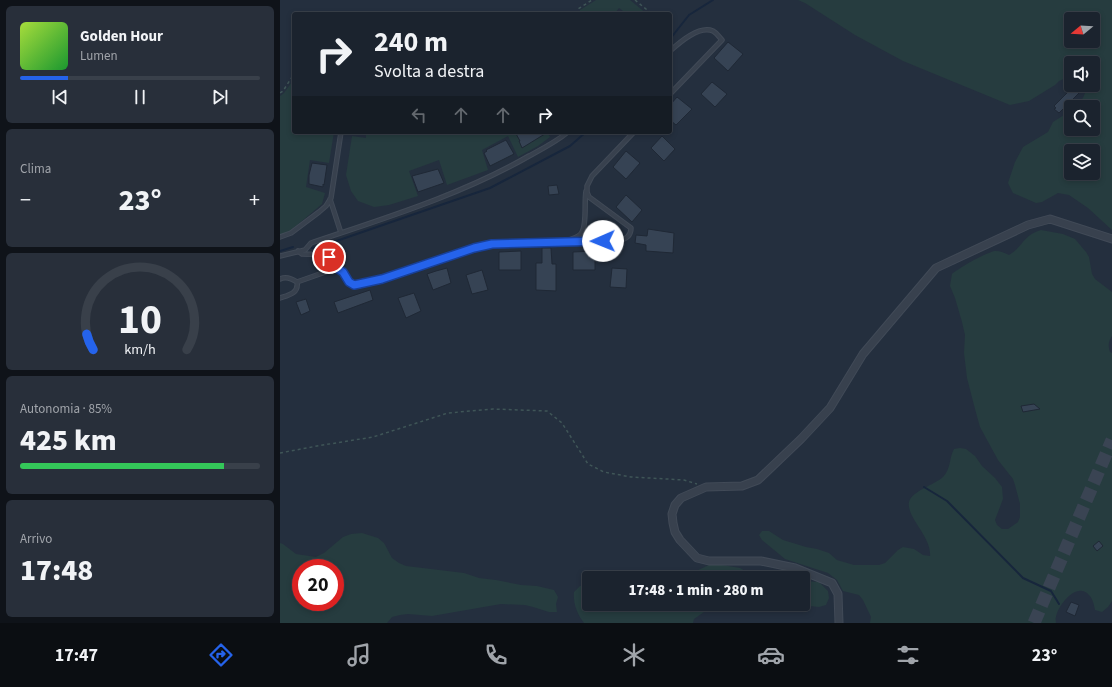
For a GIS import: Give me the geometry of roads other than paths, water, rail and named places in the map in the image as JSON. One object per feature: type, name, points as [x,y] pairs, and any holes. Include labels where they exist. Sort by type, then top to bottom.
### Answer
[{"type":"street","points":[[839,623],[838,594],[832,583],[795,568],[761,561],[709,561],[697,558],[680,540],[675,532],[672,523],[672,514],[675,505],[681,498],[706,487],[742,486],[758,480],[801,440],[830,408],[863,354],[936,268],[1028,225],[1050,219],[1112,239]]},
{"type":"lane","points":[[672,49],[689,35],[707,29],[713,31],[722,40],[672,92]]},
{"type":"lane","points":[[280,238],[291,233],[326,206],[330,199],[341,134]]},
{"type":"lane","points":[[280,256],[305,250],[311,243],[417,207],[460,190],[511,166],[565,134]]},
{"type":"lane","points":[[280,279],[288,277],[297,282],[334,269],[338,269],[343,272],[349,282],[354,285],[382,279],[474,248],[492,244],[618,241],[629,237],[631,228],[589,197],[586,192],[592,176],[632,134]]},
{"type":"lane","points":[[566,242],[583,232],[587,186]]},
{"type":"lane","points":[[330,199],[341,233]]},
{"type":"lane","points":[[298,251],[302,254],[329,257],[335,260],[338,269]]},
{"type":"lane","points":[[280,298],[295,291],[298,287],[297,282]]},
{"type":"waterway","points":[[672,36],[689,15],[713,0]]},
{"type":"waterway","points":[[312,248],[319,247],[490,188],[570,146],[584,134]]},
{"type":"waterway","points":[[280,251],[293,247]]},
{"type":"waterway","points":[[924,487],[947,501],[1023,578],[1051,591],[1059,604]]},
{"type":"tunnel","points":[[1034,623],[1112,440]]}]
